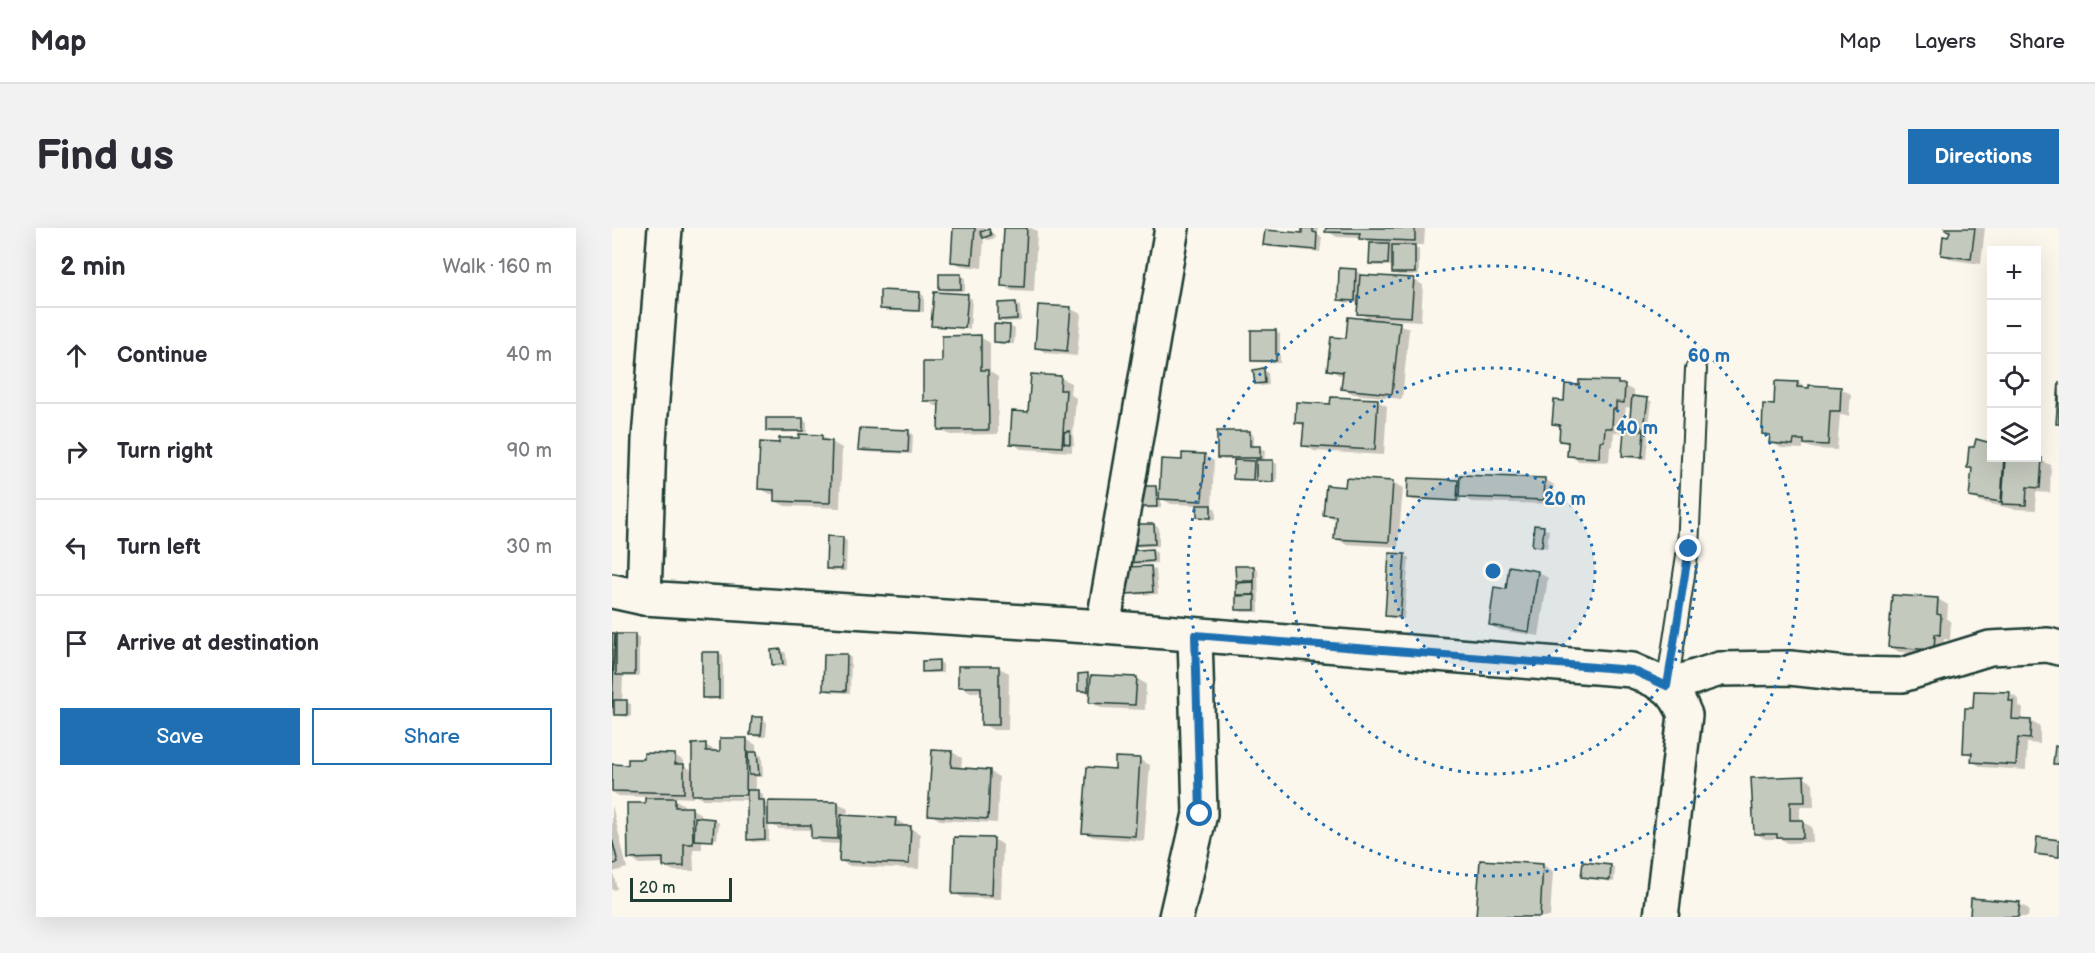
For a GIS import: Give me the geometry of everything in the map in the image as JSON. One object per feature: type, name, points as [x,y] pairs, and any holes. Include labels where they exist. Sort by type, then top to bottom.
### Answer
[{"type":"street","points":[[644,598],[650,440],[665,228]]},
{"type":"street","points":[[1104,627],[1172,228]]},
{"type":"street","points":[[612,591],[644,598],[1104,627],[1632,670],[1667,686],[1678,699],[1684,715],[1661,917]]},
{"type":"street","points":[[1176,917],[1200,814],[1195,635]]},
{"type":"street","points":[[1667,686],[1720,669],[1790,668],[1845,674],[1902,675],[1990,648],[2048,645],[2059,648]]},
{"type":"lane","points":[[1667,686],[1689,549],[1696,369]]},
{"type":"building","points":[[953,228],[975,228],[972,264],[951,262]]},
{"type":"building","points":[[1004,228],[1027,228],[1024,287],[1001,286]]},
{"type":"building","points":[[1302,228],[1313,228],[1313,232],[1317,233],[1316,250],[1263,245],[1265,230],[1302,233]]},
{"type":"building","points":[[1326,228],[1415,228],[1415,241],[1359,239],[1360,233],[1325,232]]},
{"type":"building","points":[[1945,228],[1975,228],[1971,259],[1941,255],[1943,236],[1948,237],[1950,231]]},
{"type":"building","points":[[989,229],[991,235],[983,238],[980,232]]},
{"type":"building","points":[[1370,243],[1389,243],[1388,264],[1369,264]]},
{"type":"building","points":[[1392,245],[1415,245],[1415,273],[1392,273]]},
{"type":"building","points":[[1339,268],[1356,269],[1355,301],[1338,300]]},
{"type":"building","points":[[939,274],[961,274],[961,289],[939,289]]},
{"type":"building","points":[[1360,275],[1414,278],[1411,317],[1357,314]]},
{"type":"building","points":[[880,290],[920,292],[919,311],[880,309]]},
{"type":"building","points":[[934,292],[968,294],[965,328],[931,326]]},
{"type":"building","points":[[1016,302],[1017,319],[998,320],[998,303]]},
{"type":"building","points":[[1038,305],[1071,307],[1067,351],[1035,348]]},
{"type":"building","points":[[1348,317],[1400,322],[1392,394],[1341,389],[1343,372],[1327,370],[1331,337],[1346,338]]},
{"type":"building","points":[[994,324],[1010,325],[1009,343],[994,342]]},
{"type":"building","points":[[1251,330],[1276,330],[1276,361],[1251,361]]},
{"type":"building","points":[[981,335],[981,370],[988,370],[989,430],[938,430],[939,401],[923,401],[923,362],[942,362],[942,336]]},
{"type":"building","points":[[1264,368],[1265,383],[1255,384],[1253,370]]},
{"type":"building","points":[[1031,374],[1061,376],[1060,390],[1066,390],[1062,447],[1010,444],[1012,411],[1028,412]]},
{"type":"building","points":[[1579,380],[1618,381],[1618,384],[1625,384],[1624,403],[1616,402],[1616,409],[1613,409],[1612,428],[1605,428],[1604,441],[1600,442],[1599,458],[1567,456],[1568,442],[1559,441],[1560,425],[1552,424],[1554,400],[1564,401],[1565,384],[1579,385]]},
{"type":"building","points":[[1775,381],[1798,382],[1797,387],[1809,388],[1809,385],[1841,387],[1840,411],[1830,411],[1828,445],[1804,444],[1804,440],[1794,440],[1793,445],[1769,443],[1770,435],[1762,434],[1763,404],[1774,405]]},
{"type":"building","points":[[2059,381],[2059,424],[2056,424]]},
{"type":"building","points":[[1632,396],[1648,398],[1644,429],[1629,428]]},
{"type":"building","points":[[1331,397],[1378,399],[1375,450],[1302,446],[1304,423],[1295,423],[1296,402],[1330,404]]},
{"type":"building","points":[[766,418],[803,418],[803,431],[766,431]]},
{"type":"building","points":[[860,428],[909,430],[908,452],[858,450]]},
{"type":"building","points":[[1624,430],[1644,431],[1642,457],[1622,456]]},
{"type":"building","points":[[1070,431],[1070,444],[1064,443],[1064,432]]},
{"type":"building","points":[[1217,431],[1250,431],[1250,446],[1260,446],[1260,458],[1217,458]]},
{"type":"building","points":[[799,434],[822,435],[822,440],[832,441],[830,503],[774,501],[774,490],[758,489],[760,442],[779,443],[779,438],[799,438]]},
{"type":"building","points":[[1976,439],[1987,442],[1987,462],[2004,462],[2001,502],[1969,497],[1972,468],[1967,468],[1969,447],[1974,447]]},
{"type":"building","points":[[1182,453],[1205,454],[1202,501],[1159,499],[1161,459],[1182,460]]},
{"type":"building","points":[[2042,458],[2040,488],[2027,487],[2026,505],[2002,504],[2005,462],[2041,462]]},
{"type":"building","points":[[1234,460],[1254,461],[1253,480],[1233,479]]},
{"type":"building","points":[[1256,460],[1273,460],[1273,482],[1256,481]]},
{"type":"building","points":[[1460,475],[1545,478],[1544,500],[1459,497]]},
{"type":"building","points":[[1346,478],[1393,481],[1389,542],[1334,539],[1336,516],[1323,515],[1326,485],[1345,487]]},
{"type":"building","points":[[1408,478],[1458,480],[1457,501],[1407,498]]},
{"type":"building","points":[[1136,486],[1156,486],[1157,507],[1136,507]]},
{"type":"building","points":[[1197,505],[1211,505],[1211,518],[1197,517]]},
{"type":"building","points":[[1130,524],[1154,524],[1155,544],[1131,545]]},
{"type":"building","points":[[1534,525],[1544,526],[1542,547],[1532,546]]},
{"type":"building","points":[[827,536],[843,537],[842,569],[826,569]]},
{"type":"building","points":[[1152,549],[1153,561],[1126,563],[1125,551]]},
{"type":"building","points":[[1389,553],[1405,554],[1400,617],[1385,616]]},
{"type":"building","points":[[1151,566],[1153,592],[1127,594],[1125,567]]},
{"type":"building","points":[[1235,566],[1254,566],[1254,581],[1236,581]]},
{"type":"building","points":[[1509,566],[1538,571],[1529,632],[1489,625],[1494,587],[1506,589]]},
{"type":"building","points":[[1254,582],[1254,595],[1236,595],[1236,583]]},
{"type":"building","points":[[1255,595],[1255,610],[1236,610],[1236,596]]},
{"type":"building","points":[[1892,595],[1938,598],[1937,614],[1941,615],[1940,635],[1935,634],[1934,650],[1888,647]]},
{"type":"building","points":[[612,633],[615,633],[612,708]]},
{"type":"building","points":[[616,634],[635,634],[635,675],[616,675]]},
{"type":"building","points":[[781,649],[783,664],[772,665],[771,650]]},
{"type":"building","points":[[702,652],[719,652],[719,698],[702,698]]},
{"type":"building","points":[[824,654],[847,654],[846,691],[823,690]]},
{"type":"building","points":[[939,660],[939,671],[922,672],[922,661]]},
{"type":"building","points":[[958,666],[999,666],[999,725],[981,725],[981,687],[958,687]]},
{"type":"building","points":[[1088,673],[1088,691],[1078,691],[1078,674]]},
{"type":"building","points":[[1091,675],[1137,677],[1135,705],[1089,703]]},
{"type":"building","points":[[1974,691],[2010,692],[2009,701],[2013,701],[2012,719],[2031,720],[2030,739],[2018,738],[2016,765],[1971,762],[1972,753],[1963,753],[1965,708],[1973,708]]},
{"type":"building","points":[[614,700],[627,700],[627,715],[614,715]]},
{"type":"building","points":[[752,717],[763,717],[761,735],[750,735]]},
{"type":"building","points":[[720,738],[747,738],[746,795],[692,795],[692,744],[706,743],[706,751],[720,751]]},
{"type":"building","points":[[2055,746],[2059,747],[2059,764],[2053,764]]},
{"type":"building","points":[[932,750],[952,751],[951,767],[990,770],[988,819],[928,815]]},
{"type":"building","points":[[748,752],[757,752],[759,775],[749,775]]},
{"type":"building","points":[[644,753],[675,754],[675,764],[684,764],[684,793],[612,791],[612,764],[628,765],[628,759],[644,759]]},
{"type":"building","points":[[1115,757],[1140,758],[1135,836],[1082,833],[1087,767],[1115,769]]},
{"type":"building","points":[[1804,776],[1805,802],[1790,802],[1790,820],[1803,820],[1803,838],[1777,838],[1777,834],[1754,834],[1751,778]]},
{"type":"building","points":[[747,790],[758,790],[758,800],[764,800],[765,839],[747,840]]},
{"type":"building","points":[[645,798],[675,798],[675,807],[692,807],[693,844],[684,844],[684,866],[663,867],[663,858],[628,859],[627,803],[645,803]]},
{"type":"building","points":[[768,801],[838,802],[838,839],[811,838],[811,825],[768,825]]},
{"type":"building","points":[[841,815],[896,818],[895,826],[911,826],[909,864],[839,861]]},
{"type":"building","points":[[695,817],[714,819],[713,841],[694,840]]},
{"type":"building","points":[[954,837],[994,838],[992,895],[952,894]]},
{"type":"building","points":[[2037,837],[2059,840],[2059,857],[2035,854]]},
{"type":"building","points":[[612,839],[618,863],[612,864]]},
{"type":"building","points":[[1480,860],[1543,864],[1540,917],[1476,917]]},
{"type":"building","points":[[1583,862],[1611,865],[1610,880],[1581,877]]},
{"type":"building","points":[[1971,898],[2020,902],[2018,917],[1970,917]]},
{"type":"route","points":[[1200,814],[1195,635],[1632,670],[1667,686],[1689,549]]}]
